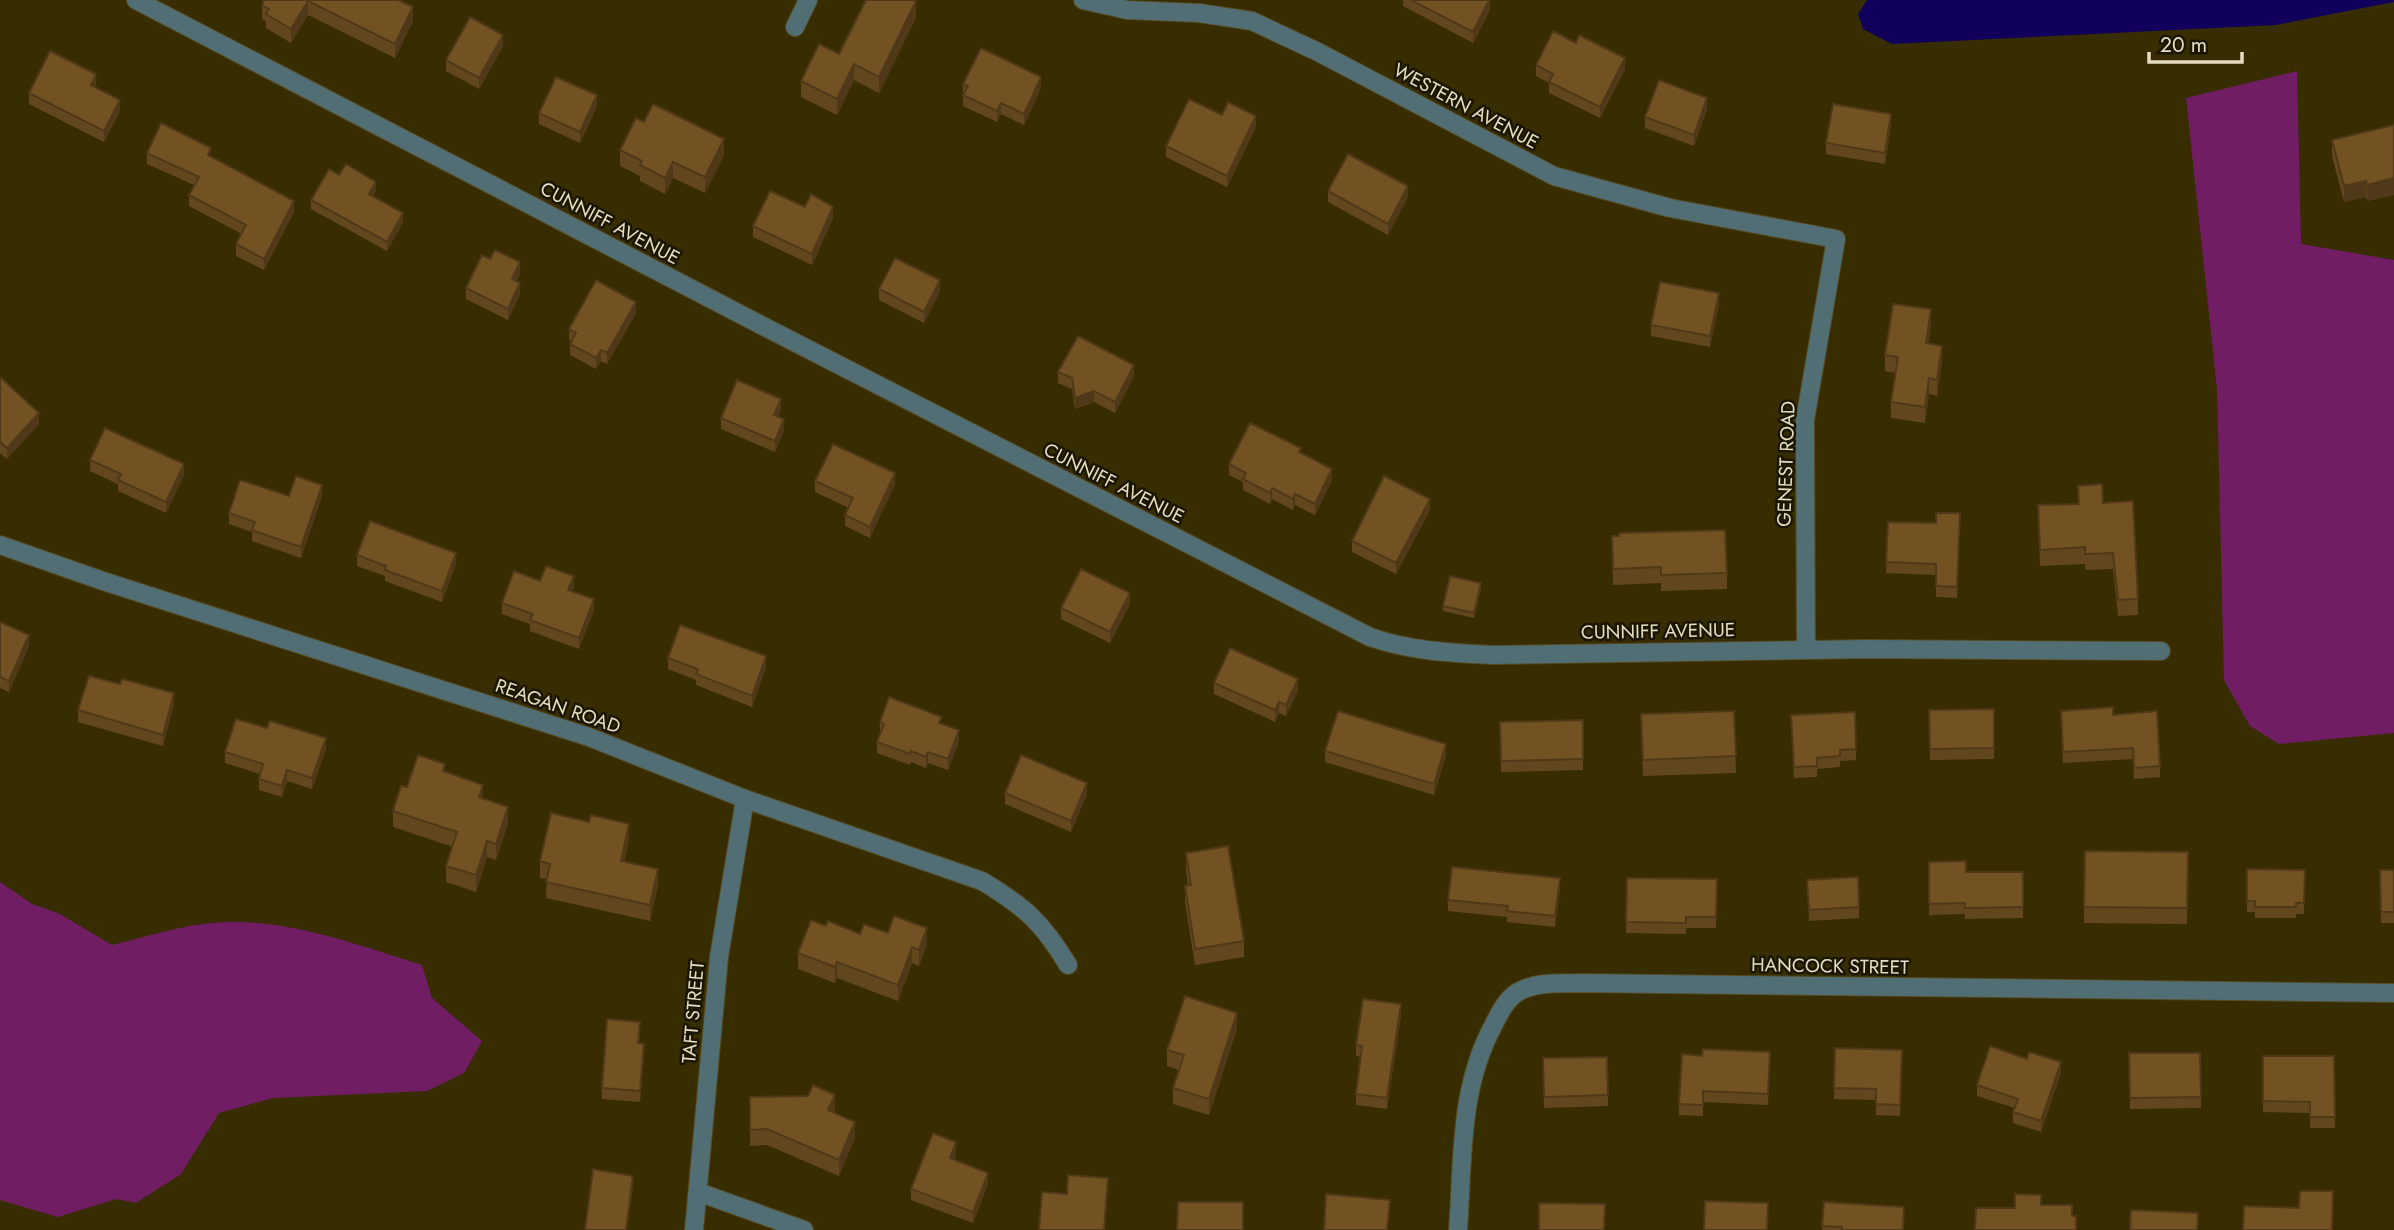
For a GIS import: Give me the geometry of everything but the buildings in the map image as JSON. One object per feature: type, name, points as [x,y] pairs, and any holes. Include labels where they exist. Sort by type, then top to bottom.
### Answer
[{"type":"street","name":"CUNNIFF AVENUE","points":[[136,0],[773,332],[1370,637],[1435,652],[1493,655],[1806,650],[2161,651]]},
{"type":"street","points":[[795,27],[808,0]]},
{"type":"street","name":"WESTERN AVENUE","points":[[1083,0],[1127,10],[1199,13],[1252,22],[1318,52],[1554,176],[1670,208],[1836,239]]},
{"type":"street","name":"GENEST ROAD","points":[[1806,650],[1805,420],[1836,239]]},
{"type":"street","name":"REAGAN ROAD","points":[[0,545],[103,582],[589,737],[746,799],[982,881],[1013,900],[1041,924],[1068,965]]},
{"type":"street","name":"TAFT STREET","points":[[694,1230],[719,957],[746,799]]},
{"type":"street","name":"HANCOCK STREET","points":[[1458,1230],[1463,1125],[1476,1063],[1502,1009],[1516,993],[1534,985],[1581,983],[2394,993]]},
{"type":"street","points":[[698,1192],[804,1230]]},
{"type":"shaded area","points":[[1867,0],[2394,2],[2276,25],[1892,44],[1863,29],[1858,14]]},
{"type":"shaded area","points":[[2297,71],[2301,244],[2394,260],[2394,733],[2279,744],[2250,726],[2224,680],[2217,389],[2186,98]]},
{"type":"shaded area","points":[[0,882],[32,904],[60,914],[112,945],[203,924],[257,923],[329,936],[422,965],[432,998],[482,1041],[464,1073],[427,1091],[273,1098],[219,1113],[181,1174],[136,1203],[116,1199],[58,1217],[0,1200]]}]
